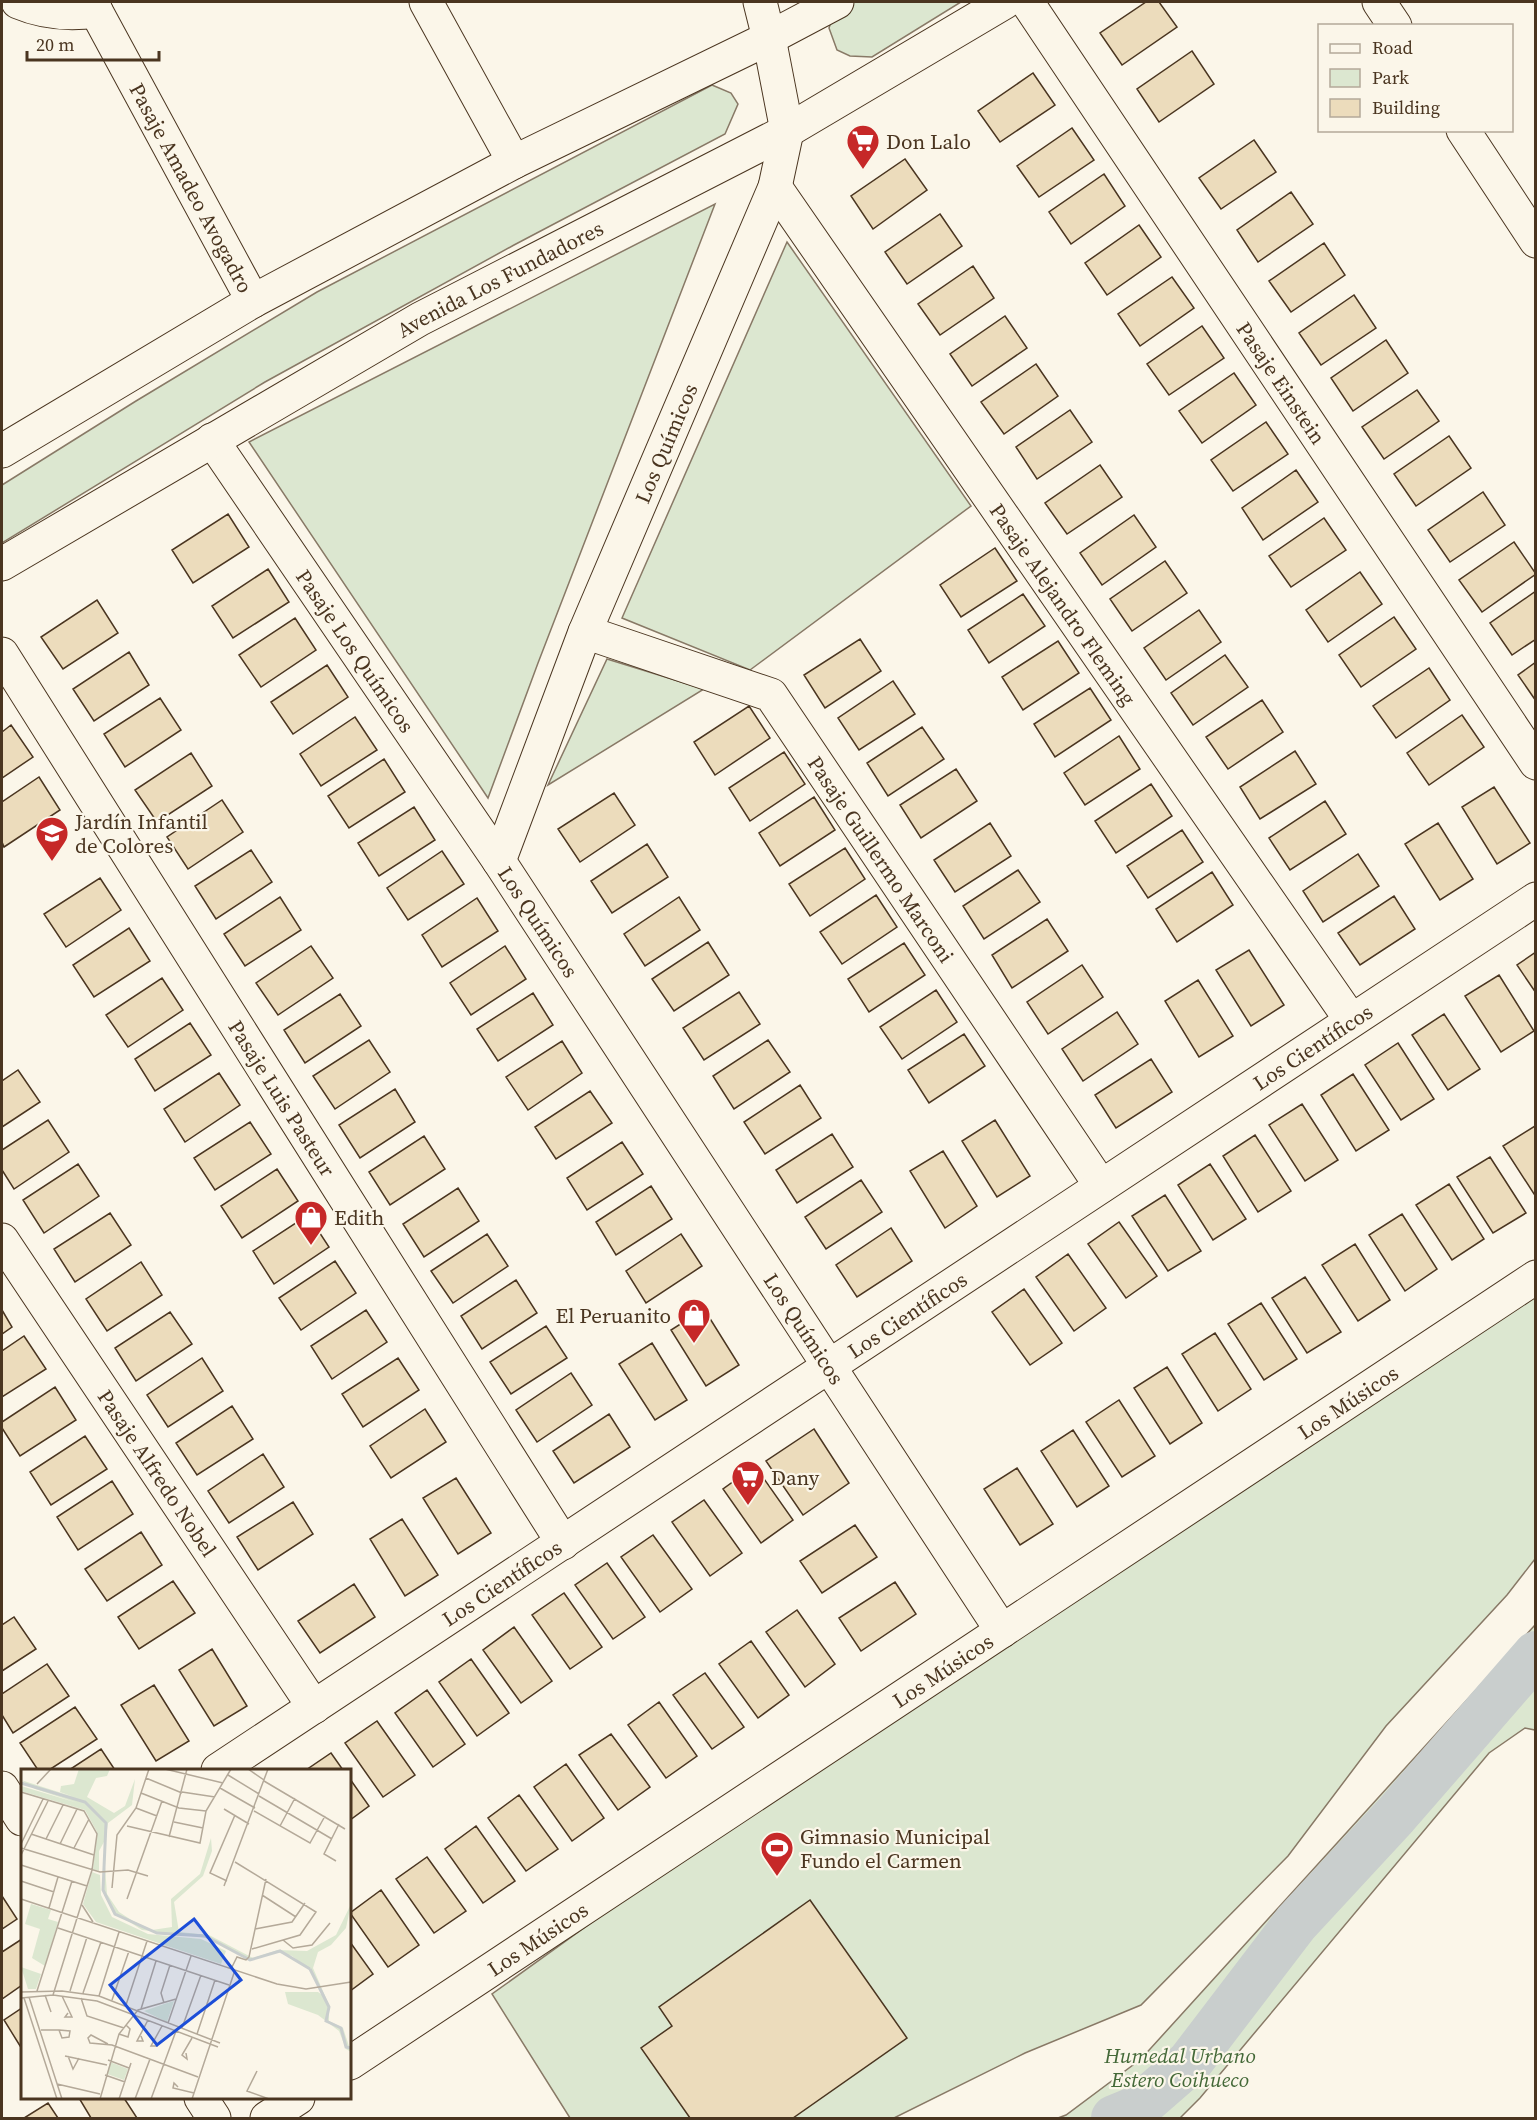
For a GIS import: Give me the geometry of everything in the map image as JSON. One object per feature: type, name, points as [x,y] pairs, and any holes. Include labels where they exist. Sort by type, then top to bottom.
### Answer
[{"type":"street","name":"Pasaje Amadeo Avogadro","points":[[18,2],[64,14],[97,6],[253,301]]},
{"type":"street","points":[[426,2],[514,162]]},
{"type":"street","name":"Los Químicos","points":[[760,2],[787,131],[775,187],[585,632],[499,861],[1002,1631]]},
{"type":"street","points":[[2,451],[253,301],[514,162],[769,38],[837,2]]},
{"type":"street","name":"Avenida Los Fundadores","points":[[2,564],[420,319],[787,131],[1005,2]]},
{"type":"street","name":"Pasaje Einstein","points":[[1027,2],[1536,763]]},
{"type":"street","points":[[1379,2],[1394,24]]},
{"type":"street","points":[[1464,132],[1536,241]]},
{"type":"street","name":"Pasaje Alejandro Fleming","points":[[775,187],[1352,1020]]},
{"type":"street","name":"Pasaje Los Químicos","points":[[212,440],[499,861]]},
{"type":"street","name":"Pasaje Guillermo Marconi","points":[[585,632],[771,695],[1101,1186]]},
{"type":"street","name":"Pasaje Luis Pasteur","points":[[2,654],[562,1543]]},
{"type":"street","name":"Los Científicos","points":[[220,1769],[1536,898]]},
{"type":"street","name":"Pasaje Alfredo Nobel","points":[[2,1240],[314,1707]]},
{"type":"street","name":"Los Músicos","points":[[351,2062],[1536,1277]]},
{"type":"street","points":[[2,1788],[21,1817]]},
{"type":"street","points":[[202,2099],[214,2118]]},
{"type":"green space","points":[[850,2],[961,2],[872,57],[850,56],[837,50],[829,28],[835,10]]},
{"type":"green space","points":[[712,85],[731,93],[738,104],[725,134],[514,245],[265,382],[2,543],[2,485],[317,292]]},
{"type":"green space","points":[[715,204],[538,663],[488,798],[249,442]]},
{"type":"green space","points":[[787,242],[971,506],[750,670],[622,618]]},
{"type":"green space","points":[[607,659],[704,689],[548,785]]},
{"type":"green space","points":[[1535,1289],[1535,1559],[1507,1595],[1386,1726],[1288,1856],[1141,2005],[1025,2053],[894,2118],[570,2118],[492,1994],[816,1761]]},
{"type":"green space","name":"Humedal Urbano Estero Coihueco","points":[[1535,1625],[1535,1730],[1525,1728],[1489,1753],[1200,2098],[1180,2118],[1058,2118],[1066,2115],[1141,2059]]},
{"type":"building","points":[[1146,2],[1159,2],[1177,27],[1122,65],[1100,33]]},
{"type":"building","points":[[1192,51],[1214,84],[1159,122],[1137,89]]},
{"type":"building","points":[[1033,73],[1055,105],[1000,142],[978,111]]},
{"type":"building","points":[[1072,128],[1094,160],[1039,197],[1017,166]]},
{"type":"building","points":[[1254,140],[1276,172],[1221,209],[1199,178]]},
{"type":"building","points":[[905,159],[927,190],[873,229],[851,196]]},
{"type":"building","points":[[1104,174],[1125,206],[1071,244],[1049,212]]},
{"type":"building","points":[[1291,192],[1313,224],[1258,262],[1237,230]]},
{"type":"building","points":[[940,214],[962,246],[907,284],[885,252]]},
{"type":"building","points":[[1139,225],[1161,257],[1107,295],[1085,263]]},
{"type":"building","points":[[1324,243],[1345,275],[1291,312],[1269,281]]},
{"type":"building","points":[[973,266],[994,298],[940,335],[918,304]]},
{"type":"building","points":[[1172,277],[1194,308],[1140,346],[1118,314]]},
{"type":"building","points":[[1354,295],[1376,328],[1321,365],[1299,333]]},
{"type":"building","points":[[1005,316],[1027,348],[972,386],[950,354]]},
{"type":"building","points":[[1202,326],[1224,358],[1169,395],[1147,364]]},
{"type":"building","points":[[1386,340],[1408,373],[1353,411],[1331,378]]},
{"type":"building","points":[[1036,364],[1058,396],[1004,434],[981,402]]},
{"type":"building","points":[[1234,373],[1256,405],[1202,443],[1179,411]]},
{"type":"building","points":[[1417,390],[1439,421],[1384,459],[1362,427]]},
{"type":"building","points":[[1070,410],[1092,442],[1037,479],[1016,447]]},
{"type":"building","points":[[1266,422],[1288,454],[1233,491],[1211,460]]},
{"type":"building","points":[[1449,436],[1471,468],[1416,506],[1394,474]]},
{"type":"building","points":[[1100,465],[1122,497],[1067,534],[1045,503]]},
{"type":"building","points":[[1296,470],[1318,502],[1263,540],[1242,508]]},
{"type":"building","points":[[1483,492],[1505,525],[1450,562],[1428,530]]},
{"type":"building","points":[[228,514],[249,547],[193,583],[172,550]]},
{"type":"building","points":[[1134,515],[1156,547],[1102,585],[1080,553]]},
{"type":"building","points":[[1324,518],[1346,550],[1291,587],[1269,556]]},
{"type":"building","points":[[1514,542],[1536,574],[1482,612],[1459,580]]},
{"type":"building","points":[[995,548],[1017,581],[961,617],[940,585]]},
{"type":"building","points":[[1165,561],[1187,593],[1132,631],[1110,599]]},
{"type":"building","points":[[268,569],[289,602],[233,638],[212,606]]},
{"type":"building","points":[[1360,572],[1382,604],[1328,642],[1306,610]]},
{"type":"building","points":[[1536,591],[1536,639],[1512,655],[1490,623]]},
{"type":"building","points":[[1023,594],[1045,626],[989,663],[968,630]]},
{"type":"building","points":[[97,600],[118,633],[63,669],[41,637]]},
{"type":"building","points":[[1199,610],[1221,642],[1166,680],[1144,648]]},
{"type":"building","points":[[1394,617],[1416,649],[1361,687],[1339,655]]},
{"type":"building","points":[[295,618],[316,650],[261,687],[239,655]]},
{"type":"building","points":[[860,639],[881,671],[825,708],[804,675]]},
{"type":"building","points":[[1058,641],[1079,673],[1023,710],[1002,677]]},
{"type":"building","points":[[129,652],[149,685],[94,721],[73,689]]},
{"type":"building","points":[[1225,655],[1248,687],[1193,725],[1171,693]]},
{"type":"building","points":[[1536,662],[1536,701],[1518,675]]},
{"type":"building","points":[[327,665],[348,697],[293,734],[271,702]]},
{"type":"building","points":[[1429,668],[1450,700],[1396,738],[1373,706]]},
{"type":"building","points":[[893,681],[915,714],[859,750],[838,718]]},
{"type":"building","points":[[1090,688],[1111,720],[1055,757],[1034,724]]},
{"type":"building","points":[[160,698],[181,730],[125,767],[104,734]]},
{"type":"building","points":[[1262,700],[1283,732],[1228,769],[1206,737]]},
{"type":"building","points":[[749,706],[770,738],[715,775],[694,742]]},
{"type":"building","points":[[1462,715],[1484,747],[1429,785],[1407,753]]},
{"type":"building","points":[[355,717],[377,750],[321,786],[300,754]]},
{"type":"building","points":[[11,725],[33,757],[2,778],[2,732]]},
{"type":"building","points":[[922,727],[944,759],[888,796],[867,763]]},
{"type":"building","points":[[1119,736],[1140,769],[1085,805],[1064,773]]},
{"type":"building","points":[[1295,751],[1316,784],[1260,819],[1240,787]]},
{"type":"building","points":[[784,752],[805,784],[750,821],[729,788]]},
{"type":"building","points":[[191,753],[212,786],[157,822],[135,790]]},
{"type":"building","points":[[384,759],[405,792],[349,828],[328,796]]},
{"type":"building","points":[[956,769],[977,801],[921,838],[900,805]]},
{"type":"building","points":[[39,777],[60,810],[4,847],[2,802]]},
{"type":"building","points":[[1151,784],[1172,816],[1116,853],[1095,821]]},
{"type":"building","points":[[1494,787],[1530,843],[1497,864],[1462,807]]},
{"type":"building","points":[[614,793],[635,825],[580,862],[558,829]]},
{"type":"building","points":[[814,797],[835,830],[780,866],[759,833]]},
{"type":"building","points":[[222,800],[243,832],[188,869],[167,837]]},
{"type":"building","points":[[1325,801],[1346,834],[1290,870],[1269,838]]},
{"type":"building","points":[[414,807],[435,840],[379,876],[358,843]]},
{"type":"building","points":[[990,823],[1011,856],[955,892],[934,860]]},
{"type":"building","points":[[1438,823],[1473,879],[1440,900],[1405,844]]},
{"type":"building","points":[[1182,830],[1203,862],[1148,898],[1127,866]]},
{"type":"building","points":[[647,844],[668,877],[612,913],[591,881]]},
{"type":"building","points":[[845,848],[865,879],[810,916],[789,884]]},
{"type":"building","points":[[251,850],[272,882],[216,919],[195,886]]},
{"type":"building","points":[[442,851],[464,884],[408,920],[387,888]]},
{"type":"building","points":[[1358,854],[1379,886],[1323,922],[1303,891]]},
{"type":"building","points":[[1018,870],[1040,902],[984,939],[963,906]]},
{"type":"building","points":[[1212,872],[1233,905],[1177,942],[1156,909]]},
{"type":"building","points":[[100,878],[121,910],[66,947],[44,914]]},
{"type":"building","points":[[876,895],[897,927],[842,964],[820,932]]},
{"type":"building","points":[[1394,896],[1415,929],[1360,965],[1338,933]]},
{"type":"building","points":[[280,897],[301,930],[245,966],[224,934]]},
{"type":"building","points":[[679,897],[700,930],[645,966],[624,934]]},
{"type":"building","points":[[477,898],[498,931],[442,967],[422,935]]},
{"type":"building","points":[[1047,919],[1068,951],[1012,988],[992,955]]},
{"type":"building","points":[[129,928],[150,961],[94,997],[73,965]]},
{"type":"building","points":[[708,942],[729,975],[674,1011],[652,979]]},
{"type":"building","points":[[904,943],[925,975],[869,1012],[848,979]]},
{"type":"building","points":[[311,946],[333,978],[278,1015],[256,983]]},
{"type":"building","points":[[505,946],[526,979],[471,1015],[450,983]]},
{"type":"building","points":[[1249,950],[1284,1005],[1251,1026],[1216,970]]},
{"type":"building","points":[[1536,952],[1536,993],[1517,965]]},
{"type":"building","points":[[1082,965],[1103,997],[1048,1034],[1027,1002]]},
{"type":"building","points":[[1499,975],[1534,1031],[1501,1052],[1465,996]]},
{"type":"building","points":[[162,978],[183,1010],[128,1047],[106,1015]]},
{"type":"building","points":[[1198,980],[1233,1036],[1199,1057],[1165,1001]]},
{"type":"building","points":[[936,990],[957,1022],[902,1059],[880,1027]]},
{"type":"building","points":[[739,992],[760,1024],[704,1060],[683,1028]]},
{"type":"building","points":[[533,993],[553,1025],[498,1061],[477,1029]]},
{"type":"building","points":[[340,994],[361,1026],[305,1063],[284,1030]]},
{"type":"building","points":[[1117,1012],[1138,1044],[1083,1081],[1062,1049]]},
{"type":"building","points":[[1444,1014],[1480,1069],[1448,1090],[1412,1035]]},
{"type":"building","points":[[190,1023],[211,1055],[155,1091],[135,1059]]},
{"type":"building","points":[[964,1034],[985,1066],[929,1103],[908,1070]]},
{"type":"building","points":[[369,1040],[390,1072],[335,1109],[313,1076]]},
{"type":"building","points":[[768,1040],[790,1072],[734,1109],[713,1076]]},
{"type":"building","points":[[562,1041],[582,1073],[528,1110],[506,1077]]},
{"type":"building","points":[[1398,1043],[1434,1099],[1401,1120],[1365,1065]]},
{"type":"building","points":[[1151,1059],[1172,1092],[1116,1128],[1095,1095]]},
{"type":"building","points":[[18,1070],[40,1102],[2,1127],[2,1081]]},
{"type":"building","points":[[219,1073],[240,1105],[185,1142],[164,1109]]},
{"type":"building","points":[[1353,1074],[1389,1130],[1356,1151],[1321,1095]]},
{"type":"building","points":[[800,1085],[821,1118],[765,1154],[744,1122]]},
{"type":"building","points":[[395,1089],[415,1122],[360,1158],[339,1125]]},
{"type":"building","points":[[590,1091],[612,1123],[556,1159],[535,1127]]},
{"type":"building","points":[[1302,1104],[1338,1160],[1305,1181],[1269,1125]]},
{"type":"building","points":[[48,1120],[69,1152],[14,1189],[2,1170],[2,1150]]},
{"type":"building","points":[[995,1120],[1030,1176],[997,1197],[962,1141]]},
{"type":"building","points":[[250,1122],[271,1154],[215,1190],[194,1158]]},
{"type":"building","points":[[1536,1126],[1536,1197],[1503,1146]]},
{"type":"building","points":[[832,1134],[853,1167],[797,1203],[776,1170]]},
{"type":"building","points":[[1255,1135],[1291,1191],[1258,1212],[1223,1156]]},
{"type":"building","points":[[424,1136],[445,1169],[390,1205],[369,1172]]},
{"type":"building","points":[[622,1142],[643,1174],[587,1210],[567,1178]]},
{"type":"building","points":[[943,1151],[977,1206],[945,1228],[910,1171]]},
{"type":"building","points":[[1490,1157],[1526,1213],[1493,1233],[1457,1177]]},
{"type":"building","points":[[78,1164],[99,1196],[44,1233],[23,1200]]},
{"type":"building","points":[[1210,1164],[1246,1219],[1213,1240],[1178,1185]]},
{"type":"building","points":[[277,1169],[298,1201],[242,1238],[221,1206]]},
{"type":"building","points":[[861,1180],[882,1212],[826,1249],[805,1217]]},
{"type":"building","points":[[1449,1184],[1484,1239],[1452,1260],[1416,1205]]},
{"type":"building","points":[[651,1186],[672,1219],[616,1255],[596,1222]]},
{"type":"building","points":[[458,1188],[479,1221],[424,1257],[403,1224]]},
{"type":"building","points":[[1165,1195],[1201,1251],[1168,1271],[1132,1216]]},
{"type":"building","points":[[110,1213],[131,1245],[75,1282],[54,1249]]},
{"type":"building","points":[[1402,1214],[1437,1269],[1405,1291],[1369,1235]]},
{"type":"building","points":[[308,1215],[329,1247],[274,1284],[253,1251]]},
{"type":"building","points":[[1119,1222],[1157,1276],[1126,1298],[1088,1244]]},
{"type":"building","points":[[891,1228],[912,1261],[857,1297],[836,1265]]},
{"type":"building","points":[[487,1234],[508,1266],[453,1303],[431,1271]]},
{"type":"building","points":[[681,1234],[702,1266],[646,1303],[626,1271]]},
{"type":"building","points":[[1355,1244],[1390,1300],[1358,1321],[1322,1265]]},
{"type":"building","points":[[1068,1254],[1106,1308],[1074,1331],[1036,1277]]},
{"type":"building","points":[[335,1261],[356,1293],[301,1330],[279,1298]]},
{"type":"building","points":[[141,1262],[162,1295],[107,1331],[86,1299]]},
{"type":"building","points":[[1305,1277],[1341,1332],[1307,1353],[1272,1298]]},
{"type":"building","points":[[516,1280],[537,1313],[482,1349],[461,1316]]},
{"type":"building","points":[[1024,1289],[1062,1343],[1030,1365],[992,1312]]},
{"type":"building","points":[[1261,1303],[1297,1359],[1264,1380],[1228,1324]]},
{"type":"building","points":[[704,1309],[739,1365],[706,1386],[671,1330]]},
{"type":"building","points":[[2,1310],[12,1327],[2,1334]]},
{"type":"building","points":[[366,1310],[387,1342],[332,1379],[311,1346]]},
{"type":"building","points":[[170,1312],[192,1344],[136,1381],[115,1348]]},
{"type":"building","points":[[546,1326],[567,1358],[511,1394],[490,1362]]},
{"type":"building","points":[[1215,1333],[1251,1389],[1218,1411],[1182,1354]]},
{"type":"building","points":[[24,1336],[46,1369],[2,1397],[2,1351]]},
{"type":"building","points":[[652,1343],[687,1400],[655,1420],[619,1364]]},
{"type":"building","points":[[202,1358],[223,1391],[168,1427],[147,1395]]},
{"type":"building","points":[[398,1358],[419,1390],[363,1427],[342,1394]]},
{"type":"building","points":[[1167,1367],[1202,1423],[1170,1444],[1134,1388]]},
{"type":"building","points":[[571,1373],[592,1405],[537,1442],[516,1410]]},
{"type":"building","points":[[55,1387],[76,1420],[20,1456],[2,1428],[2,1422]]},
{"type":"building","points":[[1119,1400],[1155,1456],[1122,1477],[1086,1422]]},
{"type":"building","points":[[232,1406],[253,1439],[197,1475],[176,1443]]},
{"type":"building","points":[[425,1409],[446,1442],[391,1478],[370,1446]]},
{"type":"building","points":[[609,1414],[630,1447],[574,1483],[553,1451]]},
{"type":"building","points":[[814,1429],[849,1483],[803,1515],[766,1461]]},
{"type":"building","points":[[1073,1430],[1109,1486],[1077,1507],[1041,1451]]},
{"type":"building","points":[[85,1436],[107,1469],[51,1505],[30,1472]]},
{"type":"building","points":[[263,1454],[284,1487],[229,1523],[208,1491]]},
{"type":"building","points":[[755,1466],[793,1520],[761,1543],[723,1489]]},
{"type":"building","points":[[1017,1468],[1053,1524],[1020,1545],[984,1489]]},
{"type":"building","points":[[456,1478],[491,1533],[458,1554],[423,1498]]},
{"type":"building","points":[[112,1481],[133,1514],[78,1550],[57,1517]]},
{"type":"building","points":[[704,1500],[742,1553],[710,1576],[672,1522]]},
{"type":"building","points":[[293,1502],[313,1534],[258,1570],[237,1537]]},
{"type":"building","points":[[402,1519],[438,1575],[405,1596],[370,1539]]},
{"type":"building","points":[[855,1525],[877,1557],[822,1593],[800,1561]]},
{"type":"building","points":[[141,1532],[162,1565],[107,1601],[85,1569]]},
{"type":"building","points":[[653,1535],[692,1589],[660,1612],[621,1557]]},
{"type":"building","points":[[607,1563],[645,1617],[613,1639],[575,1585]]},
{"type":"building","points":[[173,1581],[195,1613],[139,1649],[118,1617]]},
{"type":"building","points":[[895,1582],[916,1614],[861,1651],[839,1618]]},
{"type":"building","points":[[354,1584],[375,1617],[320,1653],[298,1621]]},
{"type":"building","points":[[564,1593],[602,1647],[570,1669],[532,1615]]},
{"type":"building","points":[[797,1610],[835,1664],[805,1687],[766,1632]]},
{"type":"building","points":[[14,1617],[36,1649],[2,1671],[2,1625]]},
{"type":"building","points":[[514,1627],[552,1681],[521,1703],[483,1650]]},
{"type":"building","points":[[751,1641],[789,1695],[758,1718],[719,1664]]},
{"type":"building","points":[[212,1649],[247,1706],[214,1726],[179,1670]]},
{"type":"building","points":[[471,1659],[509,1713],[477,1736],[439,1682]]},
{"type":"building","points":[[47,1664],[69,1696],[13,1733],[2,1715],[2,1694]]},
{"type":"building","points":[[705,1673],[744,1727],[712,1749],[673,1695]]},
{"type":"building","points":[[154,1685],[189,1741],[156,1761],[121,1705]]},
{"type":"building","points":[[427,1690],[465,1744],[433,1767],[395,1713]]},
{"type":"building","points":[[659,1702],[697,1756],[666,1778],[628,1725]]},
{"type":"building","points":[[75,1707],[97,1739],[51,1769],[37,1769],[20,1743]]},
{"type":"building","points":[[377,1721],[415,1775],[383,1797],[345,1743]]},
{"type":"building","points":[[611,1734],[650,1787],[618,1810],[579,1755]]},
{"type":"building","points":[[101,1749],[114,1769],[71,1769]]},
{"type":"building","points":[[331,1753],[342,1769],[307,1769]]},
{"type":"building","points":[[566,1764],[604,1818],[572,1841],[534,1787]]},
{"type":"building","points":[[351,1780],[369,1806],[351,1819]]},
{"type":"building","points":[[519,1795],[558,1849],[526,1871],[488,1818]]},
{"type":"building","points":[[476,1826],[515,1881],[483,1903],[445,1849]]},
{"type":"building","points":[[427,1857],[466,1911],[434,1933],[396,1879]]},
{"type":"building","points":[[381,1890],[419,1945],[388,1967],[351,1912]]},
{"type":"building","points":[[2,1896],[17,1919],[2,1929]]},
{"type":"building","name":"Gimnasio Municipal Fundo el Carmen","points":[[810,1900],[907,2038],[793,2118],[690,2118],[641,2048],[672,2026],[659,2007]]},
{"type":"building","points":[[21,1940],[21,1986],[2,1999],[2,1952]]},
{"type":"building","points":[[351,1943],[373,1974],[351,1990]]},
{"type":"building","points":[[21,2009],[21,2047],[4,2020]]},
{"type":"building","points":[[80,2099],[125,2099],[137,2118],[91,2118]]},
{"type":"building","points":[[48,2103],[58,2118],[24,2118]]},
{"type":"waterway","points":[[1114,2118],[1136,2109],[1190,2062],[1296,1923],[1396,1815],[1536,1654]]},
{"type":"place","name":"Don Lalo","points":[[863,170]]},
{"type":"place","name":"Jardín Infantil de Colores","points":[[52,862]]},
{"type":"place","name":"Edith","points":[[311,1246]]},
{"type":"place","name":"El Peruanito","points":[[694,1344]]},
{"type":"place","name":"Dany","points":[[748,1506]]},
{"type":"place","name":"Gimnasio Municipal Fundo el Carmen","points":[[777,1877]]}]
